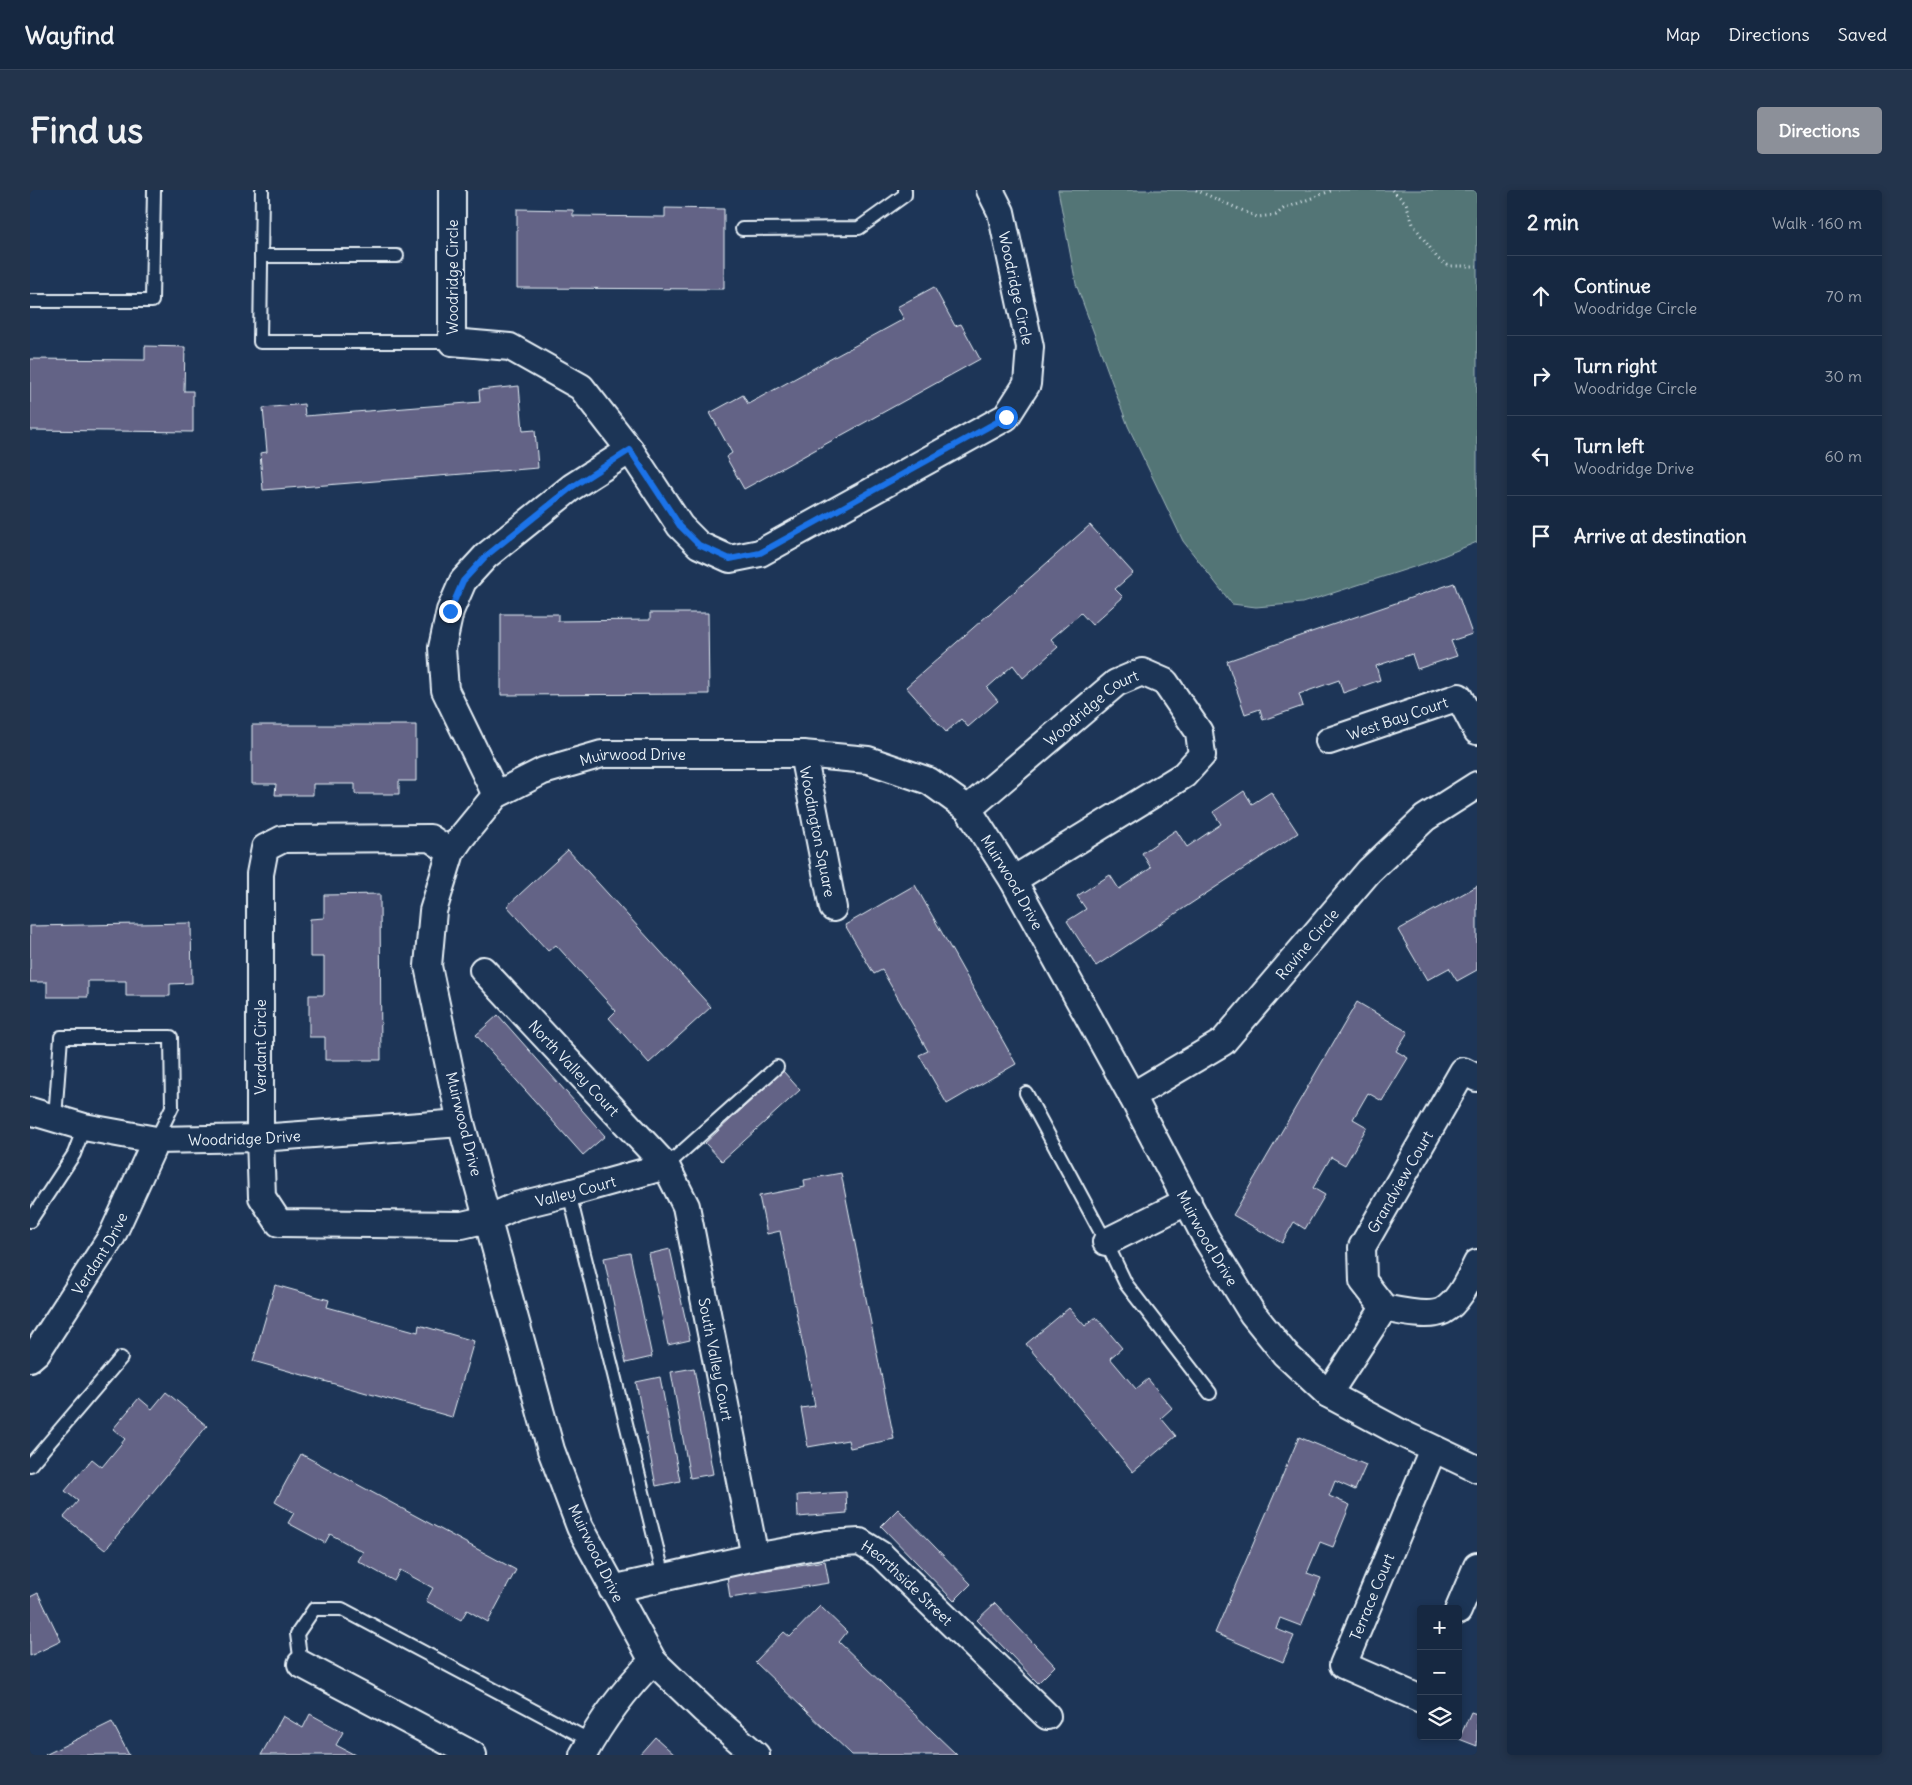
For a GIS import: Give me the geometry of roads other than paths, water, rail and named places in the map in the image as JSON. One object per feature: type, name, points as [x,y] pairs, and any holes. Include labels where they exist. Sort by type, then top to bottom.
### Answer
[{"type":"street","name":"Woodridge Circle","points":[[452,190],[452,342],[510,347],[581,387],[630,450],[680,526],[699,545],[730,559],[760,553],[1006,417],[1027,384],[1030,347],[1001,212],[990,190]]},
{"type":"street","points":[[496,795],[444,690],[442,648],[450,611],[463,581],[486,556],[572,487],[630,450]]},
{"type":"street","name":"Woodridge Court","points":[[968,809],[1116,682],[1142,672],[1165,682],[1199,732],[1202,755],[1184,775],[1013,880]]},
{"type":"street","name":"West Bay Court","points":[[1329,741],[1459,697],[1477,731]]},
{"type":"street","name":"Muirwood Drive","points":[[756,1755],[704,1710],[653,1661],[612,1589],[580,1527],[551,1450],[461,1123],[428,966],[433,911],[451,852],[460,838],[496,795],[543,771],[602,754],[803,754],[868,760],[929,781],[968,809],[1013,880],[1132,1096],[1206,1238],[1252,1313],[1285,1354],[1328,1394],[1357,1411],[1477,1469]]},
{"type":"street","name":"Woodington Square","points":[[803,754],[834,908]]},
{"type":"street","name":"Ravine Circle","points":[[1132,1096],[1222,1042],[1369,871],[1425,818],[1477,785]]},
{"type":"street","name":"Verdant Circle","points":[[451,852],[430,838],[283,839],[265,848],[260,874],[260,1138],[262,1197],[279,1223],[462,1225],[488,1219]]},
{"type":"street","name":"North Valley Court","points":[[483,970],[666,1166]]},
{"type":"street","name":"Grandview Court","points":[[1384,1308],[1363,1281],[1362,1247],[1463,1071],[1477,1078]]},
{"type":"street","name":"Woodridge Drive","points":[[30,1110],[84,1127],[156,1140],[260,1138],[461,1123]]},
{"type":"street","name":"Verdant Drive","points":[[30,1358],[37,1352],[112,1236],[156,1140]]},
{"type":"street","name":"Valley Court","points":[[488,1219],[516,1206],[666,1166]]},
{"type":"street","name":"South Valley Court","points":[[666,1166],[686,1206],[755,1557]]},
{"type":"street","points":[[1106,1242],[1188,1201]]},
{"type":"street","points":[[1328,1394],[1384,1308],[1418,1314],[1442,1311],[1461,1294],[1477,1263]]},
{"type":"street","name":"Terrace Court","points":[[1417,1697],[1343,1665],[1433,1449]]},
{"type":"street","name":"Hearthside Street","points":[[612,1589],[755,1557],[827,1544],[860,1542],[881,1555],[1047,1716]]},
{"type":"street","points":[[1460,1605],[1477,1566]]},
{"type":"street","points":[[587,1748],[613,1707],[653,1661]]},
{"type":"street","points":[[301,1664],[472,1755]]},
{"type":"lane","points":[[30,301],[152,301],[154,190]]},
{"type":"lane","points":[[262,190],[260,342],[452,342]]},
{"type":"lane","points":[[742,228],[859,228],[904,195],[905,190]]},
{"type":"lane","points":[[261,256],[397,256]]},
{"type":"lane","points":[[55,1118],[61,1037],[172,1037],[172,1107],[156,1140]]},
{"type":"lane","points":[[666,1166],[778,1067]]},
{"type":"lane","points":[[1026,1093],[1106,1242],[1126,1284],[1210,1393]]},
{"type":"lane","points":[[30,1221],[74,1154],[84,1127]]},
{"type":"lane","points":[[569,1193],[664,1577]]},
{"type":"lane","points":[[30,1465],[121,1358]]},
{"type":"lane","points":[[301,1664],[297,1634],[314,1609],[342,1609],[587,1748]]}]
